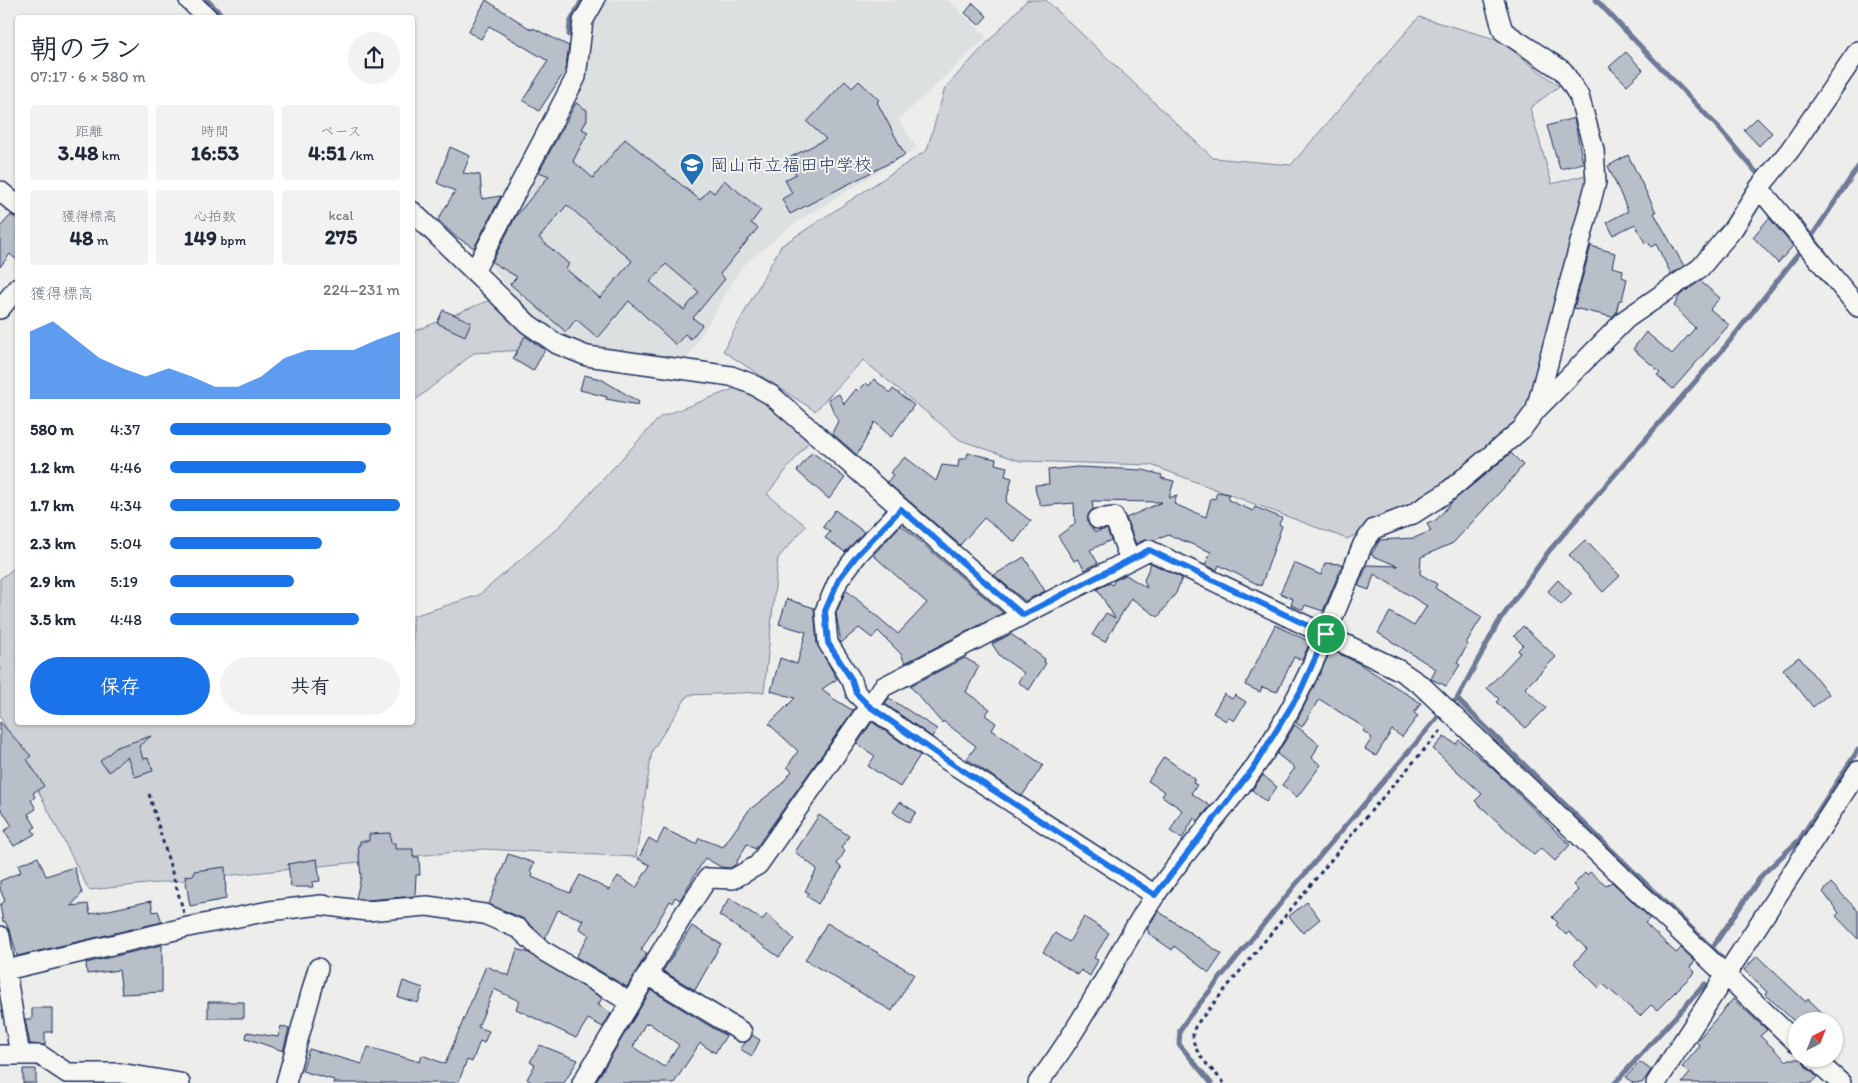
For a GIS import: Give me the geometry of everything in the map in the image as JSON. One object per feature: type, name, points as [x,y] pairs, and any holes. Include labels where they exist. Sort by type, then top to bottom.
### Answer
[{"type":"street","points":[[189,0],[205,15]]},
{"type":"street","points":[[475,270],[576,76],[583,21],[595,0]]},
{"type":"street","points":[[1494,0],[1503,31],[1563,71],[1579,96],[1594,150],[1596,182],[1536,410]]},
{"type":"street","points":[[1038,1083],[1060,1054],[1094,1002],[1123,946],[1155,895],[1252,770],[1300,692],[1363,544],[1374,530],[1413,514],[1446,493],[1522,429],[1536,410],[1626,319],[1700,268],[1733,229],[1763,183],[1790,150],[1858,51]]},
{"type":"street","points":[[1763,183],[1807,244],[1858,307]]},
{"type":"street","points":[[0,191],[15,204]]},
{"type":"street","points":[[415,214],[475,270],[528,324],[557,344],[587,356],[731,376],[752,384],[771,395],[1023,615]]},
{"type":"street","points":[[0,309],[15,291]]},
{"type":"street","points":[[901,509],[858,554],[839,579],[825,611],[828,643],[852,680],[856,693],[869,706],[936,753],[1155,895]]},
{"type":"street","points":[[1098,519],[1114,517],[1130,560]]},
{"type":"street","points":[[582,1083],[684,914],[708,878],[733,879],[758,865],[883,687],[1149,550],[1399,670],[1449,709],[1788,1035]]},
{"type":"street","points":[[1656,1083],[1858,771]]},
{"type":"street","points":[[4,969],[188,927],[269,911],[322,905],[367,911],[427,906],[484,914],[519,929],[542,950],[630,1002]]},
{"type":"street","points":[[0,936],[4,969],[20,1055]]},
{"type":"street","points":[[286,1083],[318,968]]},
{"type":"street","points":[[648,975],[742,1032]]},
{"type":"street","points":[[0,1055],[40,1055],[66,1078],[120,1073],[180,1083]]},
{"type":"street","points":[[1824,1068],[1841,1083]]},
{"type":"path","points":[[1224,1083],[1196,1050],[1192,1042],[1192,1033],[1196,1025],[1370,813],[1449,709]]},
{"type":"path","points":[[149,794],[179,896]]},
{"type":"shaded area","name":"岡山市立福田中学校","points":[[600,0],[948,0],[987,37],[899,120],[917,148],[792,225],[742,267],[686,361],[607,352],[559,334],[535,319],[490,266],[583,76],[586,25]]},
{"type":"shaded area","points":[[1027,0],[1046,0],[1213,158],[1291,165],[1419,17],[1499,40],[1559,86],[1530,108],[1552,184],[1589,174],[1532,407],[1427,501],[1347,539],[1151,465],[1020,461],[960,440],[863,360],[815,411],[723,351],[781,246],[927,150],[945,88]]},
{"type":"shaded area","points":[[494,298],[544,349],[474,353],[415,400],[415,331]]},
{"type":"shaded area","points":[[744,385],[811,439],[767,494],[806,526],[778,558],[764,692],[688,695],[652,751],[636,857],[484,849],[89,890],[0,716],[0,579],[15,568],[15,725],[415,725],[415,615],[479,595],[560,526],[660,417]]},
{"type":"building","points":[[486,0],[532,30],[533,28],[569,46],[565,71],[539,111],[523,100],[548,61],[489,26],[481,39],[468,32]]},
{"type":"building","points":[[973,3],[987,16],[979,25],[965,13]]},
{"type":"building","points":[[1626,52],[1643,70],[1627,85],[1609,67]]},
{"type":"building","points":[[845,81],[852,88],[859,81],[879,100],[877,102],[905,155],[790,214],[782,199],[792,193],[785,180],[796,174],[787,159],[826,139],[807,122]]},
{"type":"building","points":[[576,103],[587,110],[587,120],[582,129],[588,132],[573,161],[593,178],[625,139],[700,200],[709,189],[714,193],[724,180],[761,210],[751,223],[758,228],[720,274],[725,279],[693,318],[702,325],[691,339],[685,334],[676,345],[629,301],[598,338],[576,319],[566,332],[510,284],[517,277],[492,262],[516,216],[549,176],[539,172]],"holes":[[[567,205],[632,261],[600,298],[566,269],[569,264],[539,238]],[[666,264],[699,292],[684,310],[650,282]]]},
{"type":"building","points":[[1574,118],[1583,163],[1560,169],[1547,126]]},
{"type":"building","points":[[1757,118],[1772,133],[1759,146],[1744,130]]},
{"type":"building","points":[[450,147],[470,156],[463,173],[480,175],[482,199],[501,196],[474,248],[455,236],[438,220],[455,191],[437,183]]},
{"type":"building","points":[[1628,155],[1656,212],[1654,213],[1684,266],[1671,274],[1656,244],[1651,247],[1648,242],[1645,243],[1635,224],[1613,235],[1607,222],[1628,211],[1608,166]]},
{"type":"building","points":[[11,215],[15,218],[15,258],[10,254],[0,267],[0,227]]},
{"type":"building","points":[[1769,218],[1793,246],[1778,263],[1753,237]]},
{"type":"building","points":[[1591,246],[1615,253],[1612,267],[1623,270],[1622,277],[1627,279],[1622,300],[1619,300],[1616,313],[1612,317],[1574,308]]},
{"type":"building","points":[[1700,281],[1720,298],[1710,309],[1729,325],[1673,389],[1657,375],[1660,372],[1633,349],[1646,332],[1672,354],[1695,328],[1674,306],[1680,295]]},
{"type":"building","points":[[443,310],[471,322],[465,336],[437,323]]},
{"type":"building","points":[[525,336],[545,350],[533,371],[513,359]]},
{"type":"building","points":[[584,375],[601,379],[639,402],[638,405],[606,399],[607,397],[580,390]]},
{"type":"building","points":[[874,379],[890,393],[893,389],[914,405],[891,437],[875,422],[857,455],[832,433],[838,421],[828,399],[839,394],[844,404],[856,389],[858,391],[866,383],[869,386]]},
{"type":"building","points":[[812,452],[845,478],[829,499],[797,471]]},
{"type":"building","points":[[968,453],[996,459],[995,464],[1007,467],[1005,476],[1012,478],[1006,502],[1031,521],[1015,542],[984,518],[960,545],[887,482],[893,475],[890,473],[905,457],[936,481],[942,465],[958,467],[959,459],[966,459]]},
{"type":"building","points":[[1511,453],[1523,465],[1510,481],[1453,543],[1421,557],[1420,574],[1437,584],[1435,588],[1482,617],[1466,643],[1468,644],[1457,663],[1460,665],[1446,686],[1431,679],[1436,669],[1378,633],[1390,612],[1414,626],[1427,606],[1374,574],[1369,590],[1358,586],[1367,565],[1398,566],[1371,555],[1380,540],[1414,538],[1431,531],[1427,524],[1436,520],[1453,501]]},
{"type":"building","points":[[1077,467],[1143,470],[1162,475],[1161,478],[1174,481],[1169,498],[1177,495],[1174,504],[1206,517],[1211,498],[1215,499],[1217,492],[1229,494],[1228,500],[1253,511],[1255,507],[1282,518],[1279,524],[1282,526],[1261,586],[1219,565],[1217,570],[1205,565],[1211,552],[1169,535],[1154,540],[1144,540],[1136,544],[1126,518],[1162,502],[1092,501],[1093,509],[1088,515],[1089,525],[1095,532],[1107,529],[1111,540],[1090,550],[1098,563],[1085,570],[1078,559],[1074,561],[1058,536],[1075,524],[1074,503],[1041,506],[1035,485],[1049,484],[1048,470]]},
{"type":"building","points":[[835,510],[864,532],[845,552],[825,538],[830,532],[823,527]]},
{"type":"building","points":[[901,525],[1003,613],[905,663],[901,654],[878,631],[872,638],[859,628],[841,643],[836,613],[846,590],[898,634],[927,603],[873,555]]},
{"type":"building","points":[[1585,540],[1620,576],[1603,592],[1569,555]]},
{"type":"building","points":[[1024,557],[1045,591],[1025,601],[994,575]]},
{"type":"building","points":[[1151,563],[1182,578],[1176,593],[1158,617],[1131,598],[1105,642],[1092,635],[1106,613],[1115,618],[1097,589],[1110,583],[1112,585],[1115,580],[1126,575],[1147,588],[1144,580]]},
{"type":"building","points":[[1294,563],[1321,575],[1325,563],[1343,564],[1323,611],[1305,605],[1303,610],[1291,605],[1293,599],[1280,593]]},
{"type":"building","points":[[1558,580],[1572,594],[1561,605],[1548,591]]},
{"type":"building","points":[[787,599],[814,608],[817,644],[837,679],[822,689],[829,696],[852,710],[855,708],[755,849],[747,844],[735,865],[730,868],[721,867],[705,858],[680,900],[675,897],[672,903],[670,901],[641,950],[647,953],[627,987],[576,957],[589,935],[579,928],[583,920],[558,910],[545,938],[524,919],[489,904],[508,854],[534,863],[530,872],[533,873],[532,877],[570,893],[580,875],[609,890],[618,876],[636,888],[650,865],[638,859],[649,838],[657,843],[664,829],[696,844],[699,838],[723,847],[749,810],[780,786],[792,771],[787,767],[798,751],[769,724],[795,698],[771,691],[780,658],[797,664],[806,632],[779,624]]},
{"type":"building","points":[[1275,625],[1310,642],[1302,660],[1294,657],[1277,692],[1262,687],[1260,692],[1245,685]]},
{"type":"building","points":[[1523,626],[1556,657],[1525,688],[1546,708],[1526,728],[1496,702],[1499,699],[1487,688],[1520,653],[1518,650],[1523,645],[1514,636]]},
{"type":"building","points":[[1011,634],[1045,659],[1044,662],[1046,663],[1029,690],[1018,682],[1024,673],[1000,656],[992,644]]},
{"type":"building","points":[[1331,650],[1358,663],[1421,703],[1414,713],[1418,716],[1402,737],[1392,730],[1376,756],[1365,749],[1372,738],[1363,731],[1365,728],[1319,699],[1302,727],[1296,723]]},
{"type":"building","points":[[1799,657],[1829,694],[1813,707],[1783,669]]},
{"type":"building","points":[[965,658],[979,666],[966,692],[990,709],[985,715],[996,723],[992,730],[1043,765],[1022,796],[967,759],[976,746],[943,721],[942,723],[910,686]]},
{"type":"building","points":[[1224,694],[1232,699],[1235,695],[1246,702],[1234,721],[1228,717],[1226,721],[1213,713]]},
{"type":"building","points":[[889,698],[937,729],[932,737],[885,704]]},
{"type":"building","points":[[0,722],[31,756],[27,759],[44,786],[33,793],[35,797],[31,800],[36,809],[28,814],[36,827],[32,829],[35,834],[14,846],[4,831],[12,826],[0,807]]},
{"type":"building","points":[[872,722],[920,755],[900,787],[868,766],[875,756],[857,744]]},
{"type":"building","points":[[1295,725],[1319,744],[1312,758],[1321,765],[1297,797],[1282,785],[1295,768],[1277,754]]},
{"type":"building","points":[[151,736],[139,746],[143,759],[148,758],[153,771],[135,777],[127,756],[109,772],[100,761],[117,747]]},
{"type":"building","points":[[1444,737],[1456,744],[1459,740],[1493,769],[1570,845],[1555,861],[1541,848],[1534,855],[1475,801],[1482,794],[1433,749]]},
{"type":"building","points":[[1164,757],[1195,779],[1193,783],[1197,785],[1191,793],[1210,806],[1198,821],[1194,818],[1182,839],[1170,831],[1182,810],[1162,796],[1165,792],[1148,781]]},
{"type":"building","points":[[1263,775],[1277,787],[1266,802],[1252,790]]},
{"type":"building","points":[[900,802],[916,812],[909,823],[893,812]]},
{"type":"building","points":[[819,815],[849,836],[841,848],[845,851],[837,864],[842,868],[818,904],[807,896],[809,893],[805,891],[817,869],[795,852]]},
{"type":"building","points":[[390,833],[391,843],[395,843],[395,849],[413,849],[413,857],[419,857],[420,875],[416,875],[415,896],[367,900],[356,898],[361,877],[358,845],[360,845],[360,841],[369,841],[369,834]]},
{"type":"building","points":[[38,857],[46,876],[74,867],[82,893],[71,906],[88,904],[90,914],[151,901],[153,912],[158,911],[162,922],[17,956],[11,934],[5,921],[3,922],[0,905],[5,901],[0,889],[0,881],[21,872],[18,865]]},
{"type":"building","points":[[317,859],[320,881],[312,882],[313,887],[291,887],[288,864]]},
{"type":"building","points":[[225,867],[226,899],[190,906],[185,876],[194,875],[194,871]]},
{"type":"building","points":[[1590,872],[1606,885],[1612,882],[1650,918],[1645,923],[1676,953],[1681,948],[1695,961],[1690,967],[1695,972],[1657,1010],[1651,1005],[1640,1016],[1603,984],[1599,988],[1574,963],[1587,949],[1569,932],[1566,935],[1556,925],[1558,923],[1552,917],[1578,890],[1573,885],[1585,873],[1587,875]]},
{"type":"building","points":[[1831,883],[1858,911],[1858,939],[1836,916],[1839,913],[1823,892]]},
{"type":"building","points":[[730,898],[762,920],[767,914],[794,939],[779,957],[719,915]]},
{"type":"building","points":[[1307,902],[1320,919],[1303,933],[1289,916]]},
{"type":"building","points":[[1158,911],[1222,954],[1209,973],[1174,946],[1172,950],[1148,933],[1147,929]]},
{"type":"building","points":[[1084,917],[1109,933],[1094,958],[1098,960],[1090,976],[1081,970],[1078,975],[1043,952],[1055,933],[1069,942]]},
{"type":"building","points":[[827,923],[914,974],[892,1011],[805,960]]},
{"type":"building","points":[[692,926],[721,944],[695,990],[663,971]]},
{"type":"building","points":[[162,945],[162,992],[122,994],[119,970],[87,974],[86,963]]},
{"type":"building","points":[[517,949],[529,953],[602,998],[598,1005],[611,1013],[603,1027],[588,1019],[576,1038],[516,1009],[519,1001],[494,989],[478,1027],[489,1031],[484,1043],[480,1041],[472,1062],[467,1060],[458,1083],[333,1083],[334,1080],[302,1071],[309,1049],[362,1064],[368,1047],[420,1062],[422,1055],[445,1064],[486,966],[509,976]]},
{"type":"building","points":[[1757,956],[1806,1002],[1808,999],[1822,1012],[1788,1012],[1788,1015],[1765,994],[1767,992],[1744,970]]},
{"type":"building","points":[[403,981],[423,988],[418,1003],[398,997]]},
{"type":"building","points":[[651,990],[726,1036],[715,1053],[700,1043],[674,1083],[595,1083]],"holes":[[[649,1023],[679,1045],[664,1067],[633,1047],[645,1024]]]},
{"type":"building","points":[[1733,999],[1767,1030],[1760,1036],[1788,1060],[1788,1068],[1807,1068],[1817,1077],[1811,1083],[1682,1083],[1690,1073],[1682,1067],[1700,1046],[1696,1042]]},
{"type":"building","points":[[208,1002],[244,1002],[244,1018],[208,1018]]},
{"type":"building","points":[[32,1008],[52,1008],[52,1032],[45,1032],[45,1045],[30,1044],[25,1019],[32,1019]]},
{"type":"building","points":[[281,1026],[289,1029],[283,1051],[246,1038],[247,1032],[278,1037]]},
{"type":"building","points":[[752,1035],[760,1040],[752,1056],[740,1049]]},
{"type":"building","points":[[540,1045],[578,1060],[564,1083],[533,1083],[527,1079],[535,1065],[530,1062]]},
{"type":"building","points":[[1640,1062],[1651,1070],[1642,1083],[1633,1083],[1626,1077]]},
{"type":"building","points":[[23,1069],[36,1069],[36,1083],[23,1083]]},
{"type":"waterway","points":[[207,0],[222,15]]},
{"type":"waterway","points":[[569,35],[570,23],[582,0]]},
{"type":"waterway","points":[[1596,0],[1717,126],[1762,179]]},
{"type":"waterway","points":[[1808,242],[1858,167]]},
{"type":"waterway","points":[[1796,217],[1825,253]]},
{"type":"waterway","points":[[1211,1083],[1179,1044],[1180,1030],[1188,1018],[1292,889],[1438,717],[1457,699],[1498,623],[1549,551],[1725,347],[1803,248]]},
{"type":"waterway","points":[[1457,699],[1721,957]]},
{"type":"waterway","points":[[1712,948],[1762,875],[1799,840],[1858,750]]},
{"type":"waterway","points":[[1615,1083],[1705,984]]},
{"type":"place","name":"岡山市立福田中学校","points":[[692,186]]},
{"type":"route","points":[[901,509],[1023,615],[1149,550],[1326,634],[1300,692],[1252,770],[1155,895],[936,753],[869,706],[856,693],[852,680],[828,643],[825,611],[839,579],[858,554],[901,509]]}]
